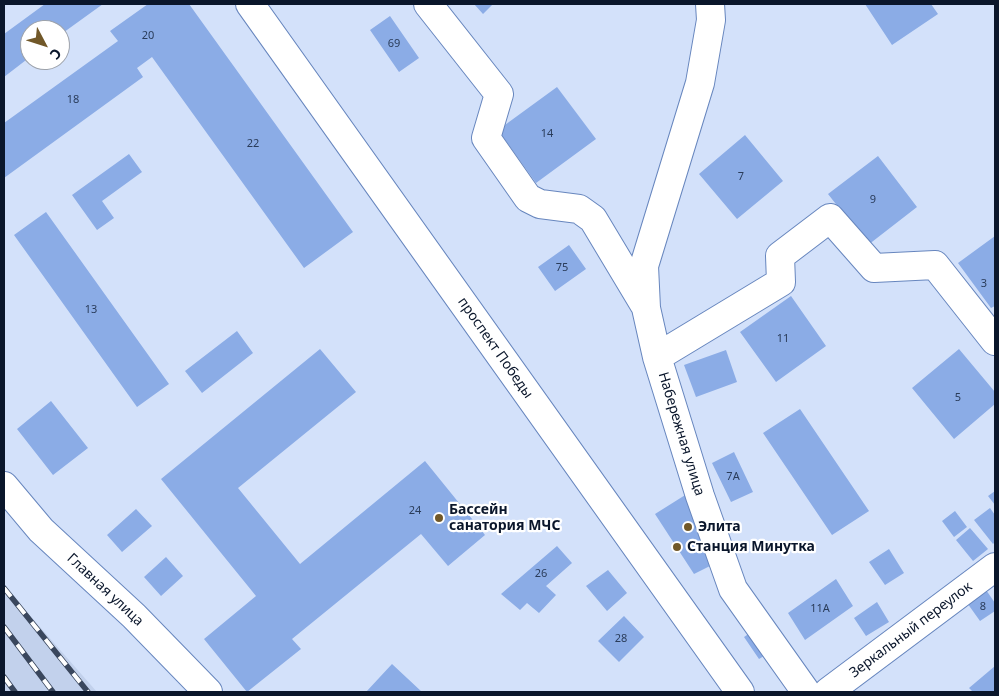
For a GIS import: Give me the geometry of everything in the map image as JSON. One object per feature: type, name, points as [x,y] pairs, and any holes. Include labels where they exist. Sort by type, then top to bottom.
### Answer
[{"type":"street","name":"проспект Победы","points":[[250,4],[740,692]]},
{"type":"street","points":[[428,4],[500,94],[486,138],[528,198],[540,204],[579,209],[593,218],[646,308]]},
{"type":"street","name":"Набережная улица","points":[[710,4],[711,20],[700,83],[644,266],[646,308],[657,358],[700,496],[733,589],[806,692]]},
{"type":"street","name":"Набережная улица","points":[[657,358],[782,282],[780,256],[830,218],[874,268],[934,265],[995,341]]},
{"type":"street","name":"Главная улица","points":[[4,486],[40,530],[134,616],[208,692]]},
{"type":"street","name":"Зеркальный переулок","points":[[828,692],[995,567]]},
{"type":"shaded area","points":[[4,586],[97,692],[4,692]]},
{"type":"building","points":[[45,4],[103,4],[70,28],[70,20],[23,20]]},
{"type":"building","points":[[148,4],[189,4],[353,232],[304,268],[152,57],[137,68],[143,77],[4,178],[4,123],[118,41],[110,31]]},
{"type":"building","points":[[474,4],[493,4],[483,14]]},
{"type":"building","points":[[865,4],[931,4],[938,14],[892,45]]},
{"type":"building","points":[[390,16],[419,58],[399,72],[370,30]]},
{"type":"building","points":[[20,22],[20,65],[4,77],[4,34]]},
{"type":"building","points":[[557,87],[596,139],[536,183],[498,130]]},
{"type":"building","points":[[745,135],[783,181],[737,219],[699,174]]},
{"type":"building","points":[[129,154],[142,172],[102,201],[114,218],[97,230],[72,195]]},
{"type":"building","points":[[878,156],[917,207],[868,245],[828,194]]},
{"type":"building","points":[[46,212],[169,384],[137,407],[14,235]]},
{"type":"building","points":[[995,236],[995,306],[991,308],[958,263]]},
{"type":"building","points":[[569,245],[586,269],[555,291],[538,267]]},
{"type":"building","points":[[791,296],[826,346],[776,382],[740,332]]},
{"type":"building","points":[[237,331],[253,353],[202,393],[185,371]]},
{"type":"building","points":[[320,349],[356,392],[238,488],[300,564],[425,461],[485,535],[448,566],[421,534],[292,639],[301,649],[247,692],[204,639],[256,596],[161,479]]},
{"type":"building","points":[[959,349],[995,392],[995,404],[954,439],[912,388]]},
{"type":"building","points":[[726,350],[737,382],[696,397],[684,365]]},
{"type":"building","points":[[51,401],[88,448],[53,475],[17,429]]},
{"type":"building","points":[[800,409],[869,511],[832,535],[763,433]]},
{"type":"building","points":[[734,452],[753,492],[731,502],[712,463]]},
{"type":"building","points":[[995,491],[995,505],[988,496]]},
{"type":"building","points":[[690,492],[710,566],[694,574],[655,514]]},
{"type":"building","points":[[990,508],[995,515],[995,542],[993,544],[974,520]]},
{"type":"building","points":[[136,509],[152,526],[122,552],[107,535]]},
{"type":"building","points":[[955,511],[967,527],[954,537],[942,521]]},
{"type":"building","points":[[970,528],[988,549],[973,561],[956,540]]},
{"type":"building","points":[[557,546],[572,563],[546,586],[556,595],[539,613],[527,603],[520,610],[501,594]]},
{"type":"building","points":[[889,549],[904,573],[885,585],[869,562]]},
{"type":"building","points":[[166,557],[183,576],[161,596],[144,577]]},
{"type":"building","points":[[608,570],[627,593],[607,611],[586,586]]},
{"type":"building","points":[[836,579],[853,606],[805,640],[788,613]]},
{"type":"building","points":[[984,587],[995,603],[995,611],[980,621],[965,600]]},
{"type":"building","points":[[877,602],[889,622],[866,636],[854,618]]},
{"type":"building","points":[[624,616],[644,637],[619,662],[598,641]]},
{"type":"building","points":[[753,631],[769,653],[759,659],[744,637]]},
{"type":"building","points":[[392,664],[422,692],[366,692]]},
{"type":"building","points":[[995,666],[995,692],[973,692],[969,688]]},
{"type":"railway","points":[[4,588],[88,692]]},
{"type":"railway","points":[[4,627],[53,692]]},
{"type":"railway","points":[[4,677],[15,692]]},
{"type":"place","name":"Бассейн санатория МЧС","points":[[439,518]]},
{"type":"place","name":"Элита","points":[[688,527]]},
{"type":"place","name":"Станция Минутка","points":[[677,547]]}]
